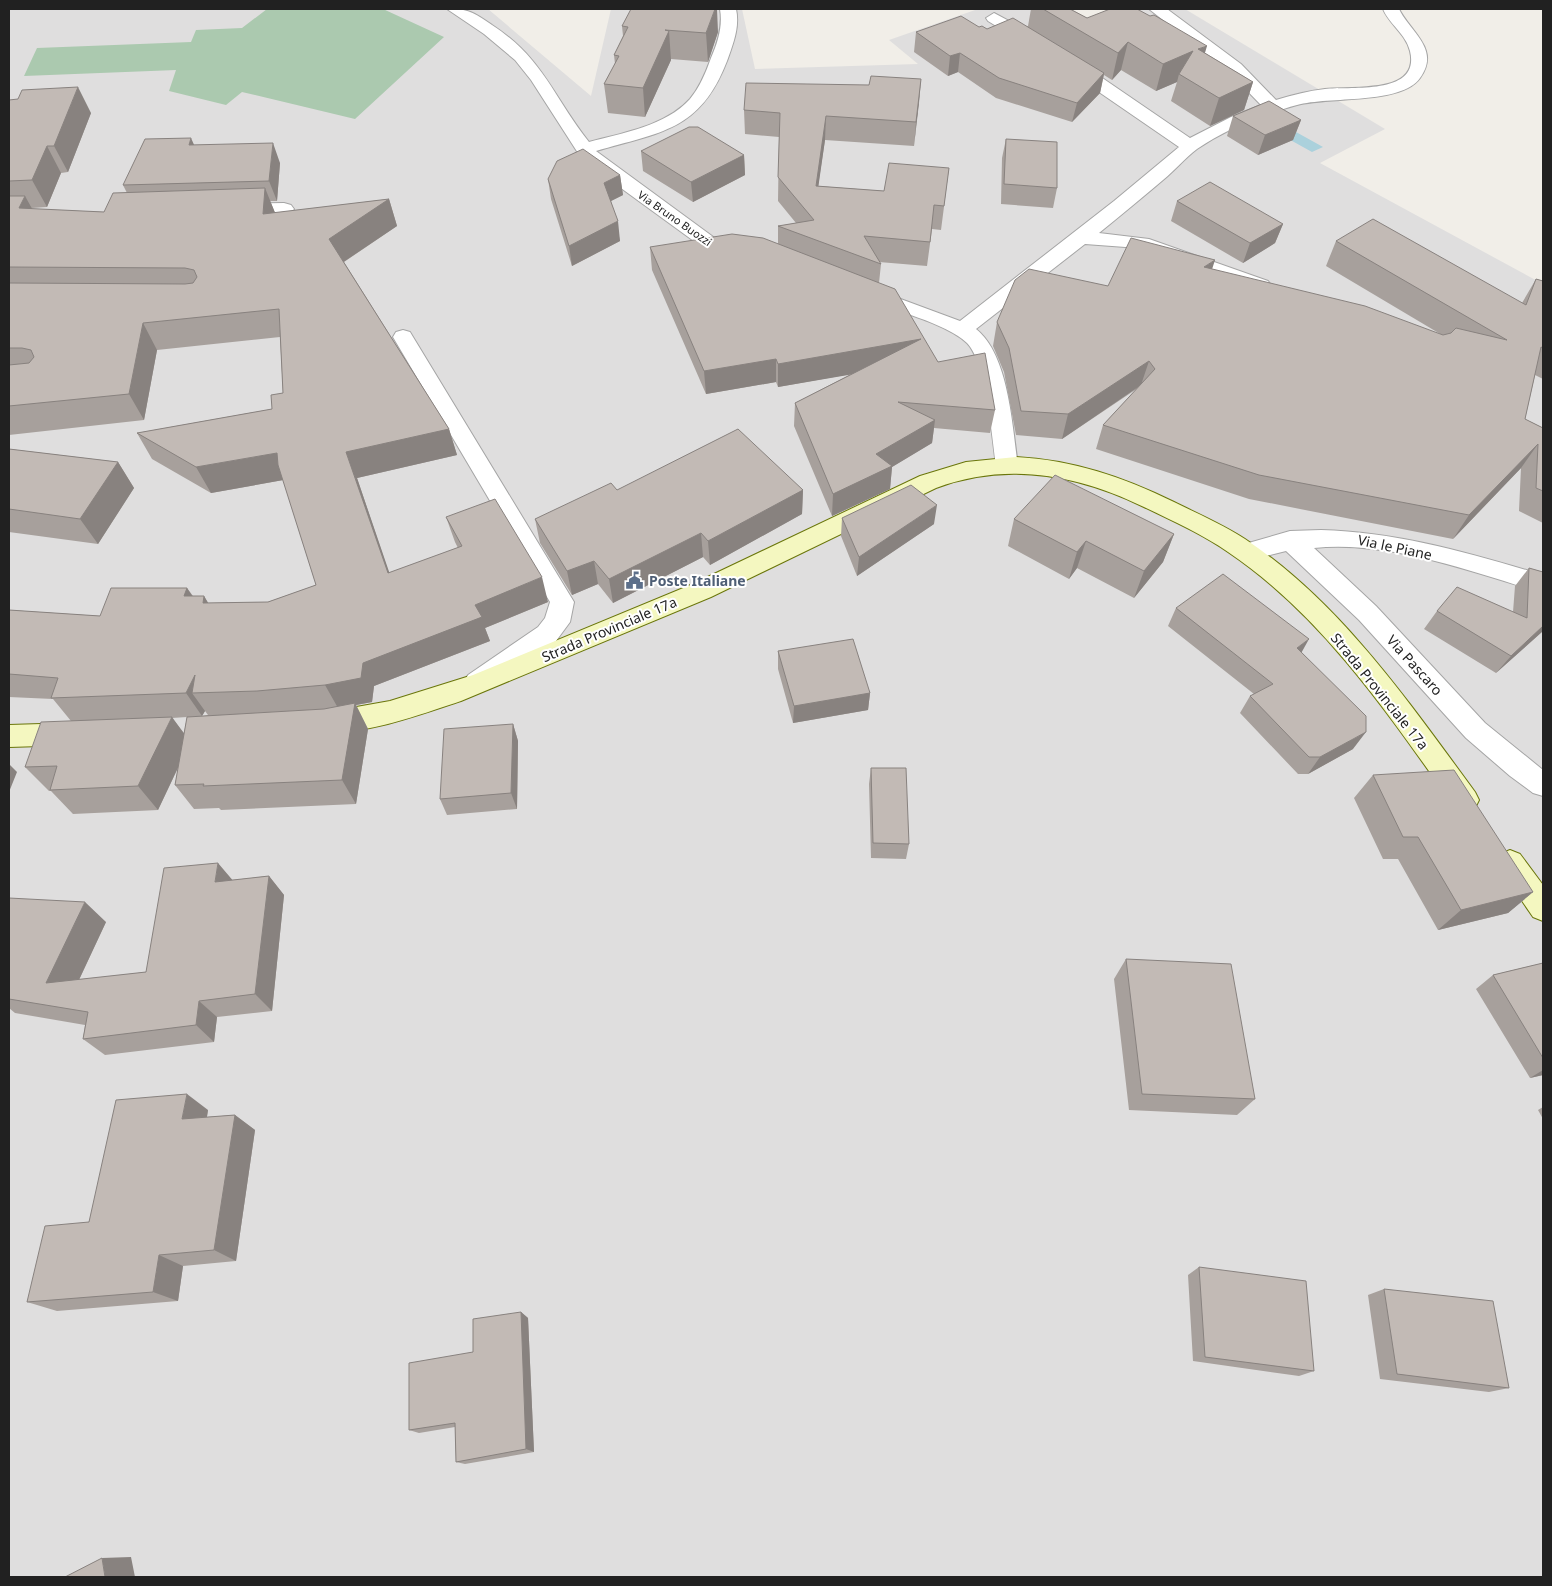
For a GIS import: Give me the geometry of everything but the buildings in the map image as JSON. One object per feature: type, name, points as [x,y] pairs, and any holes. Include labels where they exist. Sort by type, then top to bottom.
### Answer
[{"type":"main road","name":"Strada Provinciale 17a","points":[[302,724],[382,714],[422,704],[467,689],[723,582],[927,482],[964,470],[1007,465],[1066,470],[1115,484],[1207,528],[1246,552],[1296,595],[1367,670],[1421,739],[1477,816]]},
{"type":"main road","points":[[9,736],[93,734]]},
{"type":"main road","points":[[1499,848],[1543,908]]},
{"type":"street","name":"Via Bruno Buozzi","points":[[455,9],[482,25],[521,56],[538,77],[584,149],[598,163],[709,244],[722,249],[755,251]]},
{"type":"street","points":[[584,149],[669,121],[692,107],[708,85],[721,55],[728,31],[728,9]]},
{"type":"street","points":[[1157,9],[1235,68],[1274,108]]},
{"type":"street","points":[[962,330],[984,310],[1080,238],[1162,172],[1190,146],[1232,123],[1274,108],[1323,94],[1377,91],[1406,83],[1417,68],[1419,51],[1391,9]]},
{"type":"street","points":[[994,18],[1107,87],[1190,146]]},
{"type":"street","points":[[217,211],[284,209]]},
{"type":"street","points":[[1080,238],[1114,239],[1142,243],[1275,290]]},
{"type":"street","points":[[853,288],[962,330],[974,338],[985,356],[996,400],[1007,465]]},
{"type":"street","points":[[403,336],[562,602],[557,622],[547,634],[467,689]]},
{"type":"street","name":"Via le Piane","points":[[1246,552],[1290,540],[1315,537],[1372,540],[1543,584]]},
{"type":"street","name":"Via Pascaro","points":[[1290,540],[1377,622],[1477,734],[1543,785]]},
{"type":"shaded area","points":[[9,9],[488,9],[591,96],[611,9],[742,9],[755,69],[918,64],[889,40],[978,9],[1049,9],[1082,24],[1114,9],[1185,9],[1385,129],[1320,163],[1543,284],[1543,1577],[9,1577]]},
{"type":"green space","points":[[267,9],[383,9],[444,37],[355,119],[242,92],[226,105],[169,91],[176,70],[24,76],[37,48],[191,42],[196,30],[242,28]]},
{"type":"water","points":[[1296,132],[1323,147],[1312,152],[1285,137]]},
{"type":"place","name":"Poste Italiane","points":[[635,580]]}]
